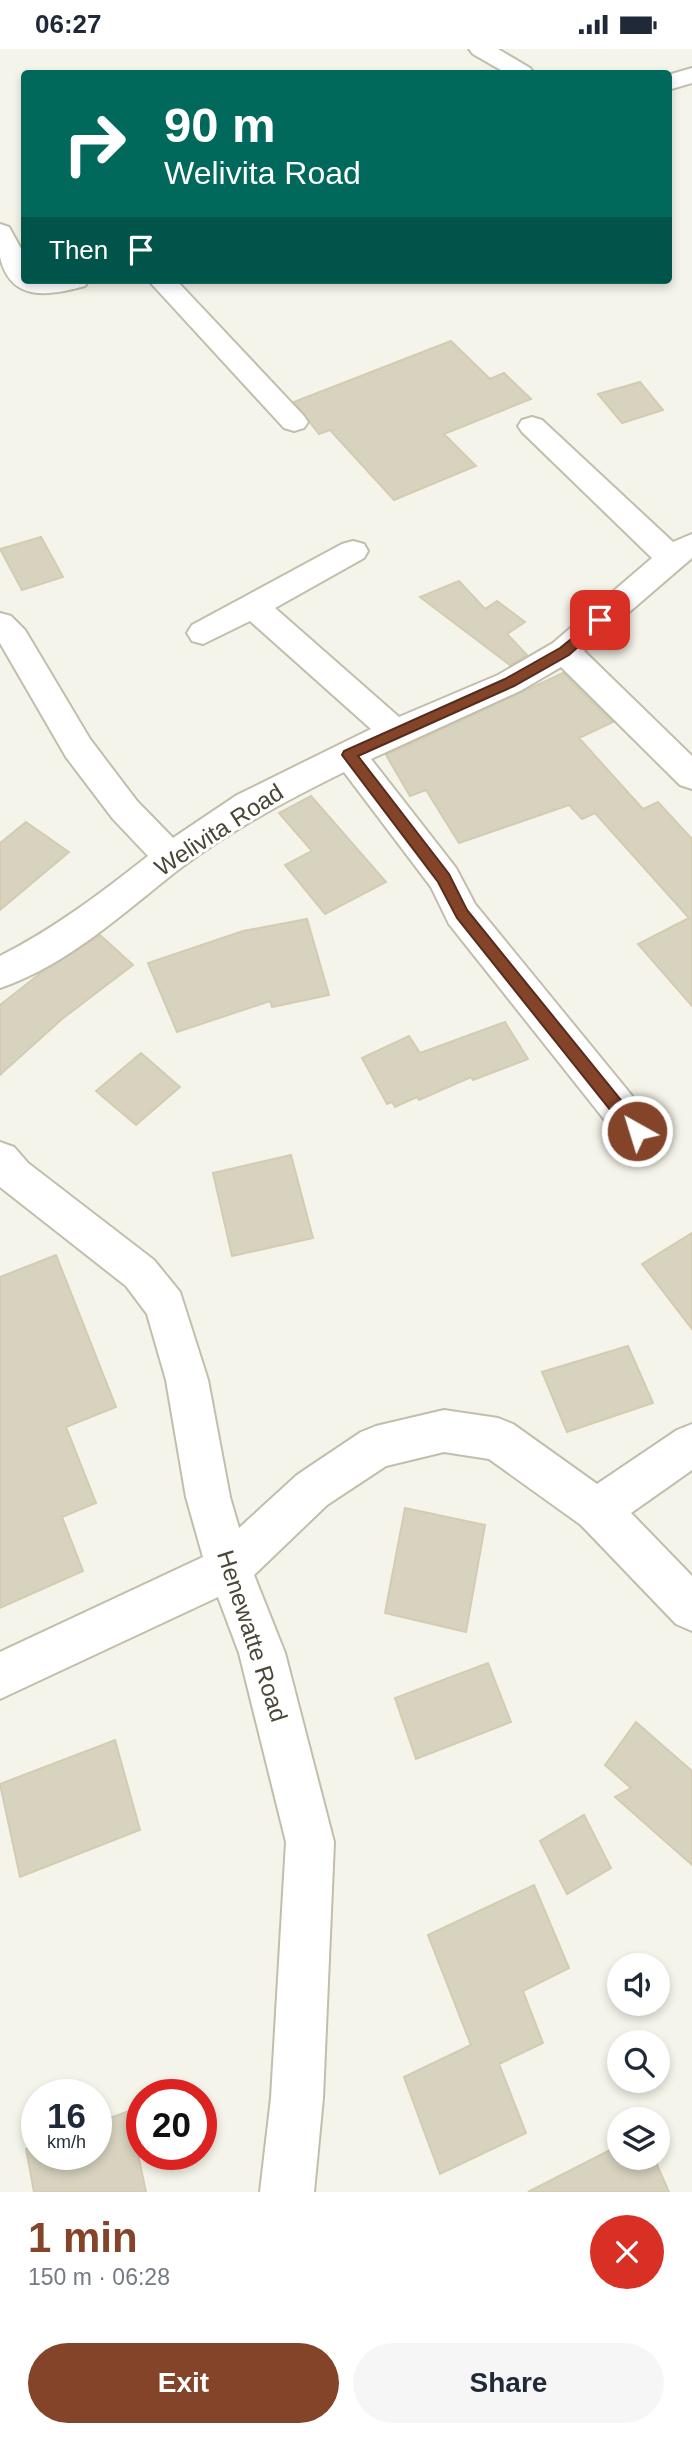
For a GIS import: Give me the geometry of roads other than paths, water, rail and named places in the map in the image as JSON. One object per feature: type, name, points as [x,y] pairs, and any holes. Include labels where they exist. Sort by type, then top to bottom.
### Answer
[{"type":"street","points":[[481,49],[517,70]]},
{"type":"street","points":[[672,82],[692,75]]},
{"type":"street","points":[[0,232],[21,272]]},
{"type":"street","points":[[30,284],[55,284]]},
{"type":"street","points":[[165,284],[293,422]]},
{"type":"street","points":[[532,426],[681,551]]},
{"type":"street","points":[[203,633],[354,551]]},
{"type":"street","name":"Welivita Road","points":[[0,973],[47,950],[111,905],[170,857],[249,804],[395,732],[509,683],[564,651],[681,551]]},
{"type":"street","points":[[253,606],[395,732]]},
{"type":"street","points":[[0,624],[14,638],[78,748],[125,810],[170,857]]},
{"type":"street","points":[[564,651],[692,776]]},
{"type":"street","points":[[349,755],[444,878],[462,914],[637,1131]]},
{"type":"street","name":"Henewatte Road","points":[[0,1159],[14,1175],[140,1273],[165,1305],[187,1380],[208,1497],[229,1567],[262,1653],[310,1842],[297,2098],[287,2192]]},
{"type":"street","points":[[0,1676],[229,1567],[313,1490],[376,1447],[444,1431],[498,1439],[597,1510],[692,1608]]},
{"type":"street","points":[[597,1510],[692,1445]]}]
